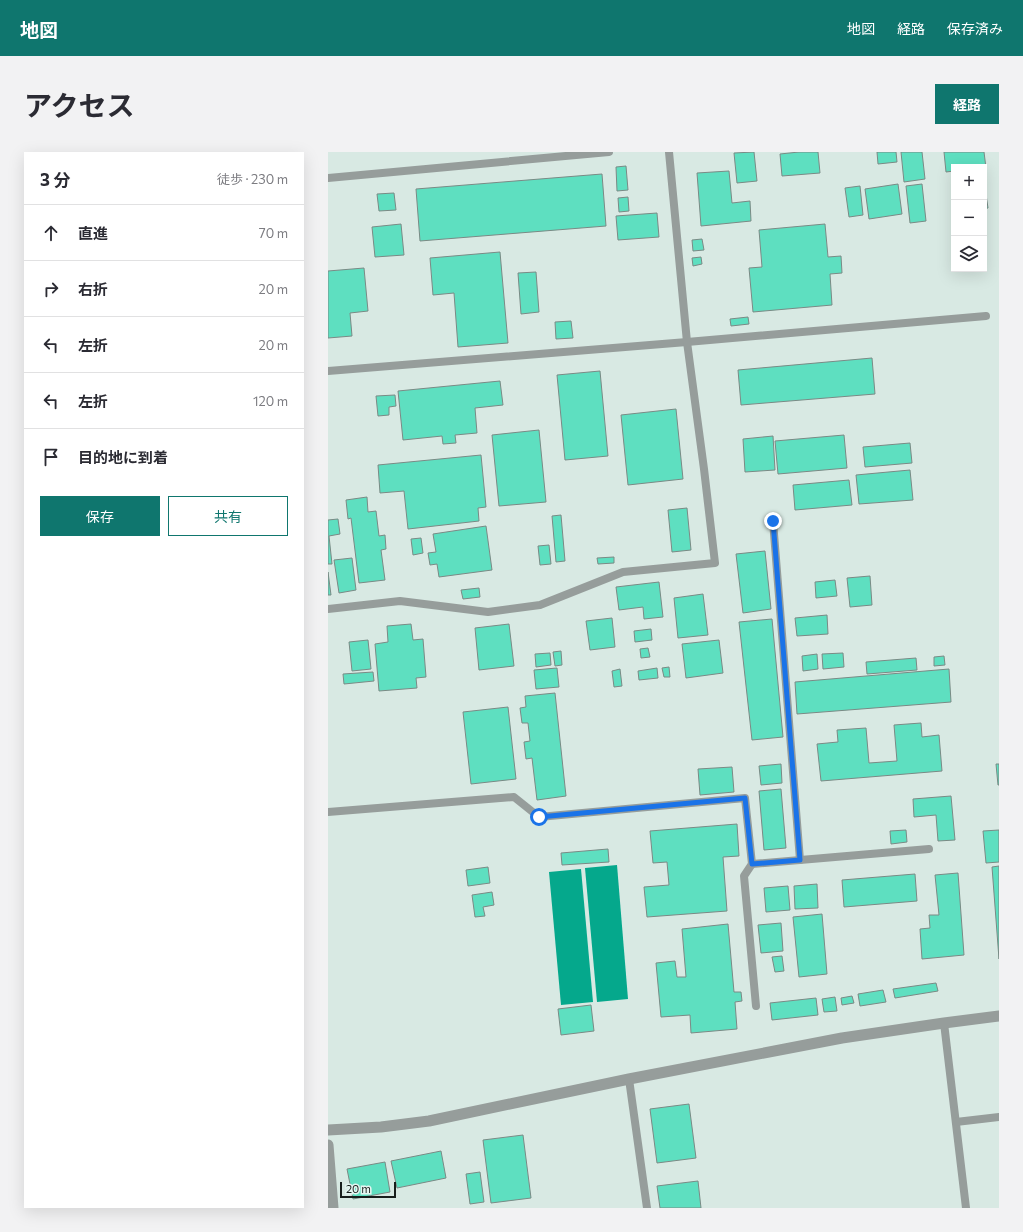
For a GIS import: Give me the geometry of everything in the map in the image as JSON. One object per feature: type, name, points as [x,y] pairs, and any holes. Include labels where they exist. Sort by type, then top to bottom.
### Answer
[{"type":"street","points":[[328,1130],[381,1127],[429,1121],[629,1079],[842,1038],[999,1016]]},
{"type":"street","points":[[328,1145],[333,1208]]},
{"type":"lane","points":[[328,178],[609,152]]},
{"type":"lane","points":[[328,609],[400,602],[488,612],[540,605],[623,572],[715,563],[687,342],[670,152]]},
{"type":"lane","points":[[328,372],[986,316]]},
{"type":"lane","points":[[773,521],[800,860]]},
{"type":"lane","points":[[328,812],[514,797],[539,817],[745,798],[752,864],[744,876],[756,1006]]},
{"type":"lane","points":[[752,864],[930,849]]},
{"type":"lane","points":[[944,1023],[966,1208]]},
{"type":"lane","points":[[629,1079],[647,1208]]},
{"type":"lane","points":[[956,1122],[999,1117]]},
{"type":"shaded area","points":[[617,865],[628,999],[597,1002],[585,868]]},
{"type":"shaded area","points":[[581,869],[593,1002],[561,1005],[549,872]]},
{"type":"building","points":[[754,152],[757,181],[737,183],[734,153]]},
{"type":"building","points":[[818,152],[820,173],[782,176],[780,154]]},
{"type":"building","points":[[877,152],[896,152],[897,162],[878,164]]},
{"type":"building","points":[[901,152],[922,152],[925,179],[904,182]]},
{"type":"building","points":[[944,152],[984,152],[986,164],[951,164],[951,171],[946,172]]},
{"type":"building","points":[[626,166],[628,190],[617,191],[616,167]]},
{"type":"building","points":[[729,171],[732,203],[750,201],[751,221],[701,226],[697,173]]},
{"type":"building","points":[[602,174],[606,226],[420,241],[416,189]]},
{"type":"building","points":[[898,184],[902,214],[869,219],[865,189]]},
{"type":"building","points":[[922,184],[926,221],[910,223],[906,186]]},
{"type":"building","points":[[860,186],[863,215],[849,217],[845,188]]},
{"type":"building","points":[[394,193],[396,210],[379,211],[377,194]]},
{"type":"building","points":[[628,197],[629,211],[619,212],[618,198]]},
{"type":"building","points":[[657,213],[659,237],[618,240],[616,216]]},
{"type":"building","points":[[401,224],[404,255],[375,257],[372,227]]},
{"type":"building","points":[[825,224],[828,257],[841,256],[842,273],[830,274],[832,305],[753,312],[749,268],[762,267],[759,230]]},
{"type":"building","points":[[702,239],[704,250],[693,251],[692,240]]},
{"type":"building","points":[[500,252],[508,343],[458,347],[454,293],[433,295],[430,258]]},
{"type":"building","points":[[701,257],[702,264],[693,266],[692,258]]},
{"type":"building","points":[[364,268],[368,311],[350,313],[352,336],[328,338],[328,271]]},
{"type":"building","points":[[536,272],[539,312],[521,314],[518,273]]},
{"type":"building","points":[[748,317],[749,324],[731,326],[730,319]]},
{"type":"building","points":[[571,321],[573,338],[556,339],[555,322]]},
{"type":"building","points":[[872,358],[875,394],[741,405],[738,370]]},
{"type":"building","points":[[600,371],[608,456],[565,460],[557,375]]},
{"type":"building","points":[[500,381],[503,405],[475,408],[477,433],[455,435],[456,443],[443,444],[442,436],[403,440],[398,391]]},
{"type":"building","points":[[395,395],[396,406],[389,407],[389,415],[378,416],[376,396]]},
{"type":"building","points":[[676,409],[683,479],[628,485],[621,415]]},
{"type":"building","points":[[539,430],[546,502],[499,506],[492,435]]},
{"type":"building","points":[[844,435],[847,468],[778,474],[775,441]]},
{"type":"building","points":[[773,436],[775,470],[745,472],[743,439]]},
{"type":"building","points":[[910,443],[912,463],[865,467],[863,447]]},
{"type":"building","points":[[481,455],[486,507],[478,508],[479,521],[408,529],[404,491],[380,493],[378,465]]},
{"type":"building","points":[[910,470],[913,500],[859,504],[856,475]]},
{"type":"building","points":[[849,480],[852,505],[795,510],[793,485]]},
{"type":"building","points":[[367,497],[368,512],[376,511],[379,536],[385,535],[386,549],[381,550],[385,580],[359,583],[351,518],[348,519],[346,500]]},
{"type":"building","points":[[687,508],[691,550],[672,552],[668,510]]},
{"type":"building","points":[[561,515],[565,561],[556,562],[552,516]]},
{"type":"building","points":[[338,519],[340,534],[329,536],[332,564],[328,564],[328,520]]},
{"type":"building","points":[[486,526],[492,570],[439,577],[437,564],[430,565],[428,553],[436,552],[433,534]]},
{"type":"building","points":[[421,538],[423,553],[413,555],[411,539]]},
{"type":"building","points":[[549,545],[551,564],[540,565],[538,546]]},
{"type":"building","points":[[765,551],[771,609],[743,613],[736,554]]},
{"type":"building","points":[[614,557],[614,563],[598,564],[597,558]]},
{"type":"building","points":[[352,558],[356,590],[339,593],[334,560]]},
{"type":"building","points":[[328,572],[331,595],[328,595]]},
{"type":"building","points":[[870,576],[872,605],[850,607],[847,578]]},
{"type":"building","points":[[835,580],[837,596],[816,598],[815,582]]},
{"type":"building","points":[[659,582],[663,617],[644,619],[643,607],[619,610],[616,587]]},
{"type":"building","points":[[479,588],[480,597],[463,599],[461,590]]},
{"type":"building","points":[[703,594],[708,635],[678,638],[674,598]]},
{"type":"building","points":[[827,615],[828,634],[797,636],[795,618]]},
{"type":"building","points":[[612,618],[615,647],[590,650],[586,621]]},
{"type":"building","points":[[772,619],[783,737],[752,740],[739,622]]},
{"type":"building","points":[[411,624],[413,640],[423,639],[426,677],[416,678],[417,688],[379,691],[375,644],[388,642],[387,626]]},
{"type":"building","points":[[509,624],[514,666],[479,670],[475,628]]},
{"type":"building","points":[[651,629],[652,640],[635,642],[634,631]]},
{"type":"building","points":[[368,640],[371,669],[352,671],[349,642]]},
{"type":"building","points":[[719,640],[723,673],[686,678],[682,644]]},
{"type":"building","points":[[648,648],[650,657],[641,658],[640,649]]},
{"type":"building","points":[[561,651],[562,665],[555,666],[553,652]]},
{"type":"building","points":[[550,653],[551,665],[536,667],[535,654]]},
{"type":"building","points":[[843,653],[844,667],[823,669],[822,654]]},
{"type":"building","points":[[817,654],[818,669],[803,671],[802,656]]},
{"type":"building","points":[[944,656],[945,665],[934,666],[934,657]]},
{"type":"building","points":[[916,658],[917,670],[867,674],[866,662]]},
{"type":"building","points":[[669,667],[670,677],[664,677],[662,668]]},
{"type":"building","points":[[557,668],[559,687],[536,689],[534,670]]},
{"type":"building","points":[[657,668],[658,678],[639,680],[638,671]]},
{"type":"building","points":[[620,669],[622,686],[614,687],[612,671]]},
{"type":"building","points":[[949,669],[951,702],[797,714],[795,682]]},
{"type":"building","points":[[373,672],[374,681],[344,684],[343,674]]},
{"type":"building","points":[[555,693],[566,796],[537,800],[532,758],[526,759],[524,742],[530,741],[528,723],[522,723],[520,708],[526,707],[525,696]]},
{"type":"building","points":[[508,707],[516,779],[471,784],[463,712]]},
{"type":"building","points":[[921,723],[922,737],[939,735],[942,771],[821,781],[817,744],[838,742],[837,730],[866,728],[869,763],[897,761],[894,725]]},
{"type":"building","points":[[781,764],[782,783],[761,785],[759,766]]},
{"type":"building","points":[[996,764],[999,764],[999,785],[998,785]]},
{"type":"building","points":[[732,767],[734,792],[700,795],[698,769]]},
{"type":"building","points":[[781,789],[786,848],[764,850],[759,791]]},
{"type":"building","points":[[951,796],[955,840],[938,841],[936,815],[914,817],[913,799]]},
{"type":"building","points":[[737,824],[739,856],[723,857],[727,911],[647,917],[644,887],[669,885],[667,862],[653,863],[650,831]]},
{"type":"building","points":[[906,830],[907,842],[891,844],[890,831]]},
{"type":"building","points":[[999,830],[999,862],[986,863],[983,831]]},
{"type":"building","points":[[608,849],[609,862],[562,865],[561,853]]},
{"type":"building","points":[[999,866],[999,959],[992,867]]},
{"type":"building","points":[[488,867],[490,883],[468,886],[466,870]]},
{"type":"building","points":[[958,873],[964,955],[922,959],[920,929],[930,928],[929,915],[939,915],[935,875]]},
{"type":"building","points":[[915,874],[917,901],[844,907],[842,880]]},
{"type":"building","points":[[817,884],[818,908],[795,909],[794,886]]},
{"type":"building","points":[[788,886],[790,910],[766,912],[764,888]]},
{"type":"building","points":[[492,892],[494,905],[483,907],[485,916],[475,917],[472,895]]},
{"type":"building","points":[[822,914],[827,974],[799,977],[793,917]]},
{"type":"building","points":[[781,923],[783,951],[761,953],[758,925]]},
{"type":"building","points":[[728,924],[734,992],[741,992],[742,1001],[735,1002],[737,1029],[691,1033],[690,1015],[661,1017],[656,963],[675,961],[677,977],[686,977],[682,929]]},
{"type":"building","points":[[782,956],[784,971],[775,972],[772,957]]},
{"type":"building","points":[[936,983],[938,991],[895,998],[893,989]]},
{"type":"building","points":[[883,990],[886,1002],[860,1006],[858,994]]},
{"type":"building","points":[[852,996],[854,1003],[842,1005],[841,998]]},
{"type":"building","points":[[835,997],[837,1011],[824,1012],[822,999]]},
{"type":"building","points":[[816,998],[818,1015],[772,1020],[770,1003]]},
{"type":"building","points":[[591,1005],[594,1031],[561,1035],[558,1009]]},
{"type":"building","points":[[689,1104],[696,1158],[657,1163],[650,1109]]},
{"type":"building","points":[[523,1135],[531,1198],[491,1203],[483,1140]]},
{"type":"building","points":[[441,1151],[446,1178],[397,1188],[391,1161]]},
{"type":"building","points":[[385,1162],[390,1192],[353,1199],[347,1169]]},
{"type":"building","points":[[480,1172],[484,1202],[470,1204],[466,1174]]},
{"type":"building","points":[[698,1181],[701,1208],[660,1208],[657,1186]]},
{"type":"route","points":[[539,817],[745,798],[752,864],[800,860],[773,521]]}]
